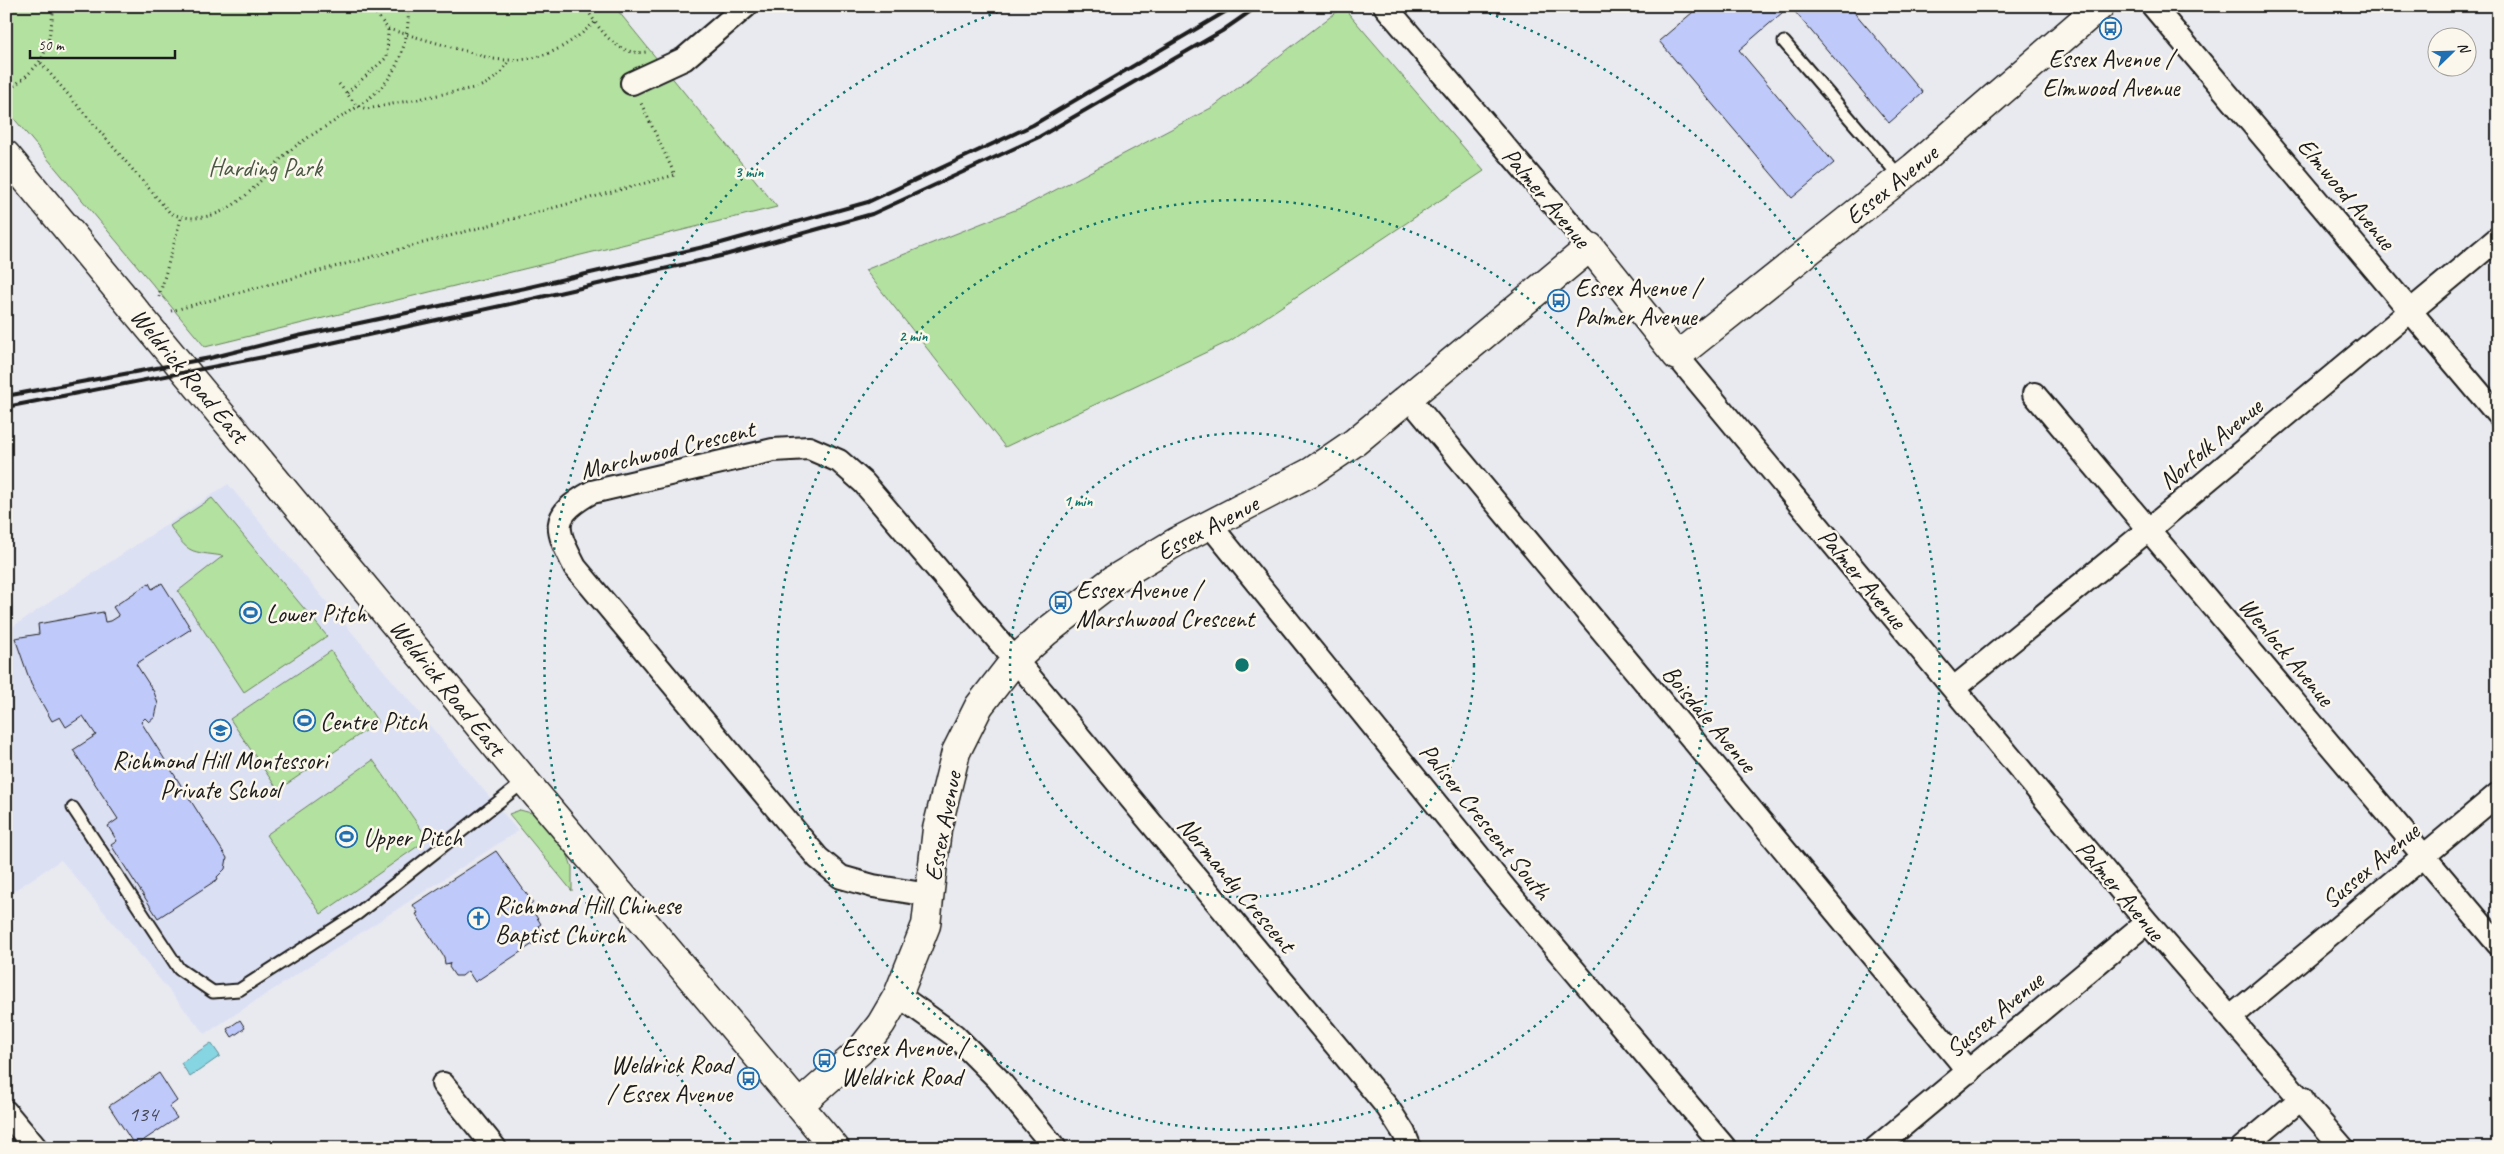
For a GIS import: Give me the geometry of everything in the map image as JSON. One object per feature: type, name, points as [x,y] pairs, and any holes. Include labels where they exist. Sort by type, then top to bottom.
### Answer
[{"type":"street","points":[[632,84],[684,58],[746,6]]},
{"type":"street","name":"Palmer Avenue","points":[[1385,6],[1590,247],[1677,356],[2147,922],[2302,1098],[2343,1148]]},
{"type":"street","name":"Essex Avenue","points":[[1677,356],[1901,178],[2100,6]]},
{"type":"street","name":"Elmwood Avenue","points":[[2153,6],[2498,415]]},
{"type":"street","name":"Weldrick Road East","points":[[6,155],[525,781],[835,1148]]},
{"type":"street","name":"Norfolk Avenue","points":[[1954,688],[2412,312],[2498,238]]},
{"type":"street","name":"Essex Avenue","points":[[799,1105],[860,1051],[881,1024],[898,996],[926,925],[938,829],[946,788],[956,752],[978,706],[1014,660],[1046,632],[1113,580],[1176,542],[1311,472],[1355,442],[1590,247]]},
{"type":"street","name":"Wenlock Avenue","points":[[2034,394],[2498,944]]},
{"type":"street","name":"Boisdale Avenue","points":[[1409,398],[1969,1072]]},
{"type":"street","name":"Marchwood Crescent","points":[[929,895],[873,886],[841,877],[818,858],[575,567],[560,536],[561,517],[572,503],[592,492],[772,450],[809,448],[840,461],[864,483],[1014,660]]},
{"type":"street","name":"Paliser Crescent South","points":[[1210,525],[1508,891],[1725,1148]]},
{"type":"street","name":"Normandy Crescent","points":[[1014,660],[1388,1108],[1404,1133],[1410,1148]]},
{"type":"street","name":"Sussex Avenue","points":[[2231,1017],[2498,794]]},
{"type":"street","name":"Sussex Avenue","points":[[1876,1148],[2147,922]]},
{"type":"street","points":[[898,996],[954,1035],[997,1078],[1055,1148]]},
{"type":"street","points":[[443,1084],[495,1148]]},
{"type":"street","points":[[2242,1148],[2302,1098]]},
{"type":"street","points":[[6,1112],[36,1148]]},
{"type":"lane","points":[[1784,42],[1901,178]]},
{"type":"lane","points":[[73,808],[179,968],[213,992],[239,990],[357,914],[525,781]]},
{"type":"path","points":[[6,92],[41,62],[50,34],[54,6]]},
{"type":"path","points":[[370,6],[388,28],[493,59],[509,61],[543,56],[560,49],[576,39],[595,22]]},
{"type":"path","points":[[41,62],[170,212],[181,218],[206,216],[231,206],[253,189],[302,141],[358,106],[385,83],[396,68],[402,52],[406,34],[408,6]]},
{"type":"path","points":[[585,6],[605,36],[618,46],[631,52],[650,51]]},
{"type":"path","points":[[347,93],[387,57],[388,28]]},
{"type":"path","points":[[339,84],[358,106],[367,109],[479,87],[500,75],[509,61]]},
{"type":"path","points":[[171,311],[675,176],[632,84]]},
{"type":"path","points":[[159,297],[181,218]]},
{"type":"shaded area","name":"Richmond Hill Montessori Private School","points":[[228,484],[518,831],[205,1034],[61,860],[6,896],[6,631]]},
{"type":"green space","name":"Harding Park","points":[[6,6],[614,6],[777,207],[205,347],[6,109]]},
{"type":"green space","points":[[1343,7],[1484,171],[1230,341],[1005,447],[865,270],[1025,206],[1213,107]]},
{"type":"green space","name":"Lower Pitch","points":[[212,498],[327,636],[244,692],[178,591],[223,556],[191,550],[186,547],[170,526]]},
{"type":"green space","name":"Centre Pitch","points":[[331,651],[378,722],[278,790],[230,719]]},
{"type":"green space","name":"Upper Pitch","points":[[373,760],[428,839],[321,914],[266,835]]},
{"type":"green space","points":[[520,810],[535,814],[566,850],[572,867],[572,891],[509,814]]},
{"type":"water","points":[[211,1043],[220,1056],[190,1077],[181,1063]]},
{"type":"building","points":[[1700,6],[1790,6],[1739,50],[1834,163],[1792,198],[1659,41]]},
{"type":"building","points":[[1790,6],[1849,6],[1923,93],[1889,123]]},
{"type":"building","name":"Richmond Hill Montessori Private School","points":[[149,583],[152,589],[162,583],[191,629],[136,664],[154,692],[158,704],[155,717],[149,722],[145,718],[141,722],[227,858],[225,869],[217,877],[218,879],[158,918],[111,845],[117,841],[108,826],[118,819],[73,750],[96,735],[83,716],[66,727],[60,717],[52,721],[31,684],[15,638],[39,634],[38,624],[103,612],[105,622],[111,621],[119,616],[113,607]]},
{"type":"building","name":"Richmond Hill Chinese Baptist Church","points":[[496,851],[533,903],[529,905],[541,924],[538,926],[545,936],[475,982],[468,971],[462,976],[455,976],[449,967],[450,963],[445,964],[444,957],[416,914],[418,913],[413,905]]},
{"type":"building","points":[[240,1020],[245,1028],[232,1037],[227,1029]]},
{"type":"building","points":[[159,1073],[177,1101],[169,1107],[177,1118],[135,1146],[109,1106]]},
{"type":"railway","points":[[6,396],[210,358],[298,336],[525,288],[721,243],[868,202],[1033,125],[1235,6]]},
{"type":"railway","points":[[6,407],[299,350],[528,300],[725,255],[872,214],[1039,137],[1222,31],[1258,6]]},
{"type":"place","name":"Essex Avenue / Elmwood Avenue","points":[[2111,29]]},
{"type":"place","name":"Essex Avenue / Palmer Avenue","points":[[1559,301]]},
{"type":"place","name":"Essex Avenue / Marshwood Crescent","points":[[1060,603]]},
{"type":"place","name":"Lower Pitch","points":[[250,613]]},
{"type":"place","name":"Centre Pitch","points":[[304,721]]},
{"type":"place","name":"Richmond Hill Montessori Private School","points":[[220,731]]},
{"type":"place","name":"Upper Pitch","points":[[347,837]]},
{"type":"place","name":"Richmond Hill Chinese Baptist Church","points":[[479,919]]},
{"type":"place","name":"Essex Avenue / Weldrick Road","points":[[825,1061]]},
{"type":"place","name":"Weldrick Road / Essex Avenue","points":[[748,1078]]}]
